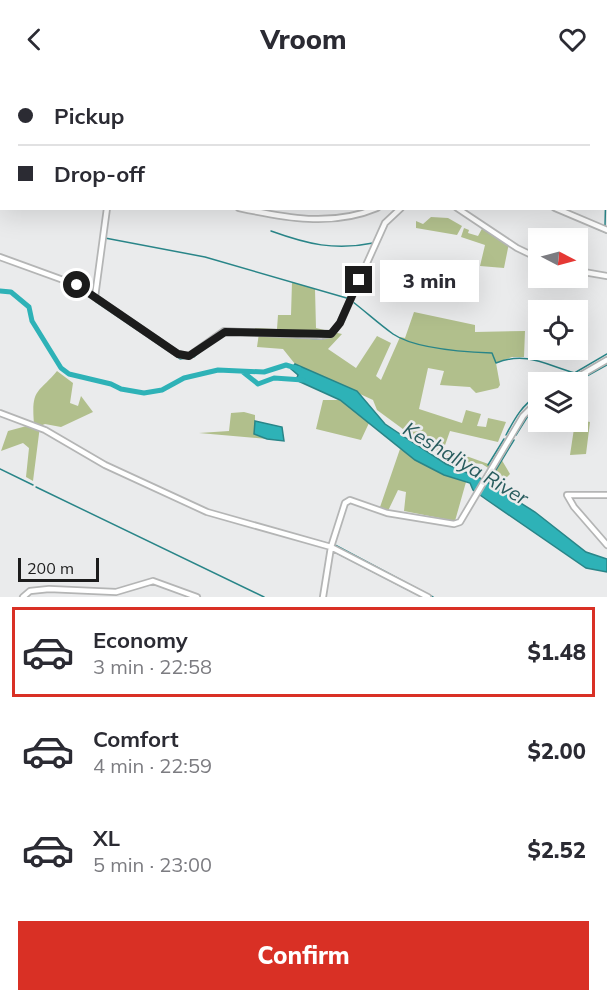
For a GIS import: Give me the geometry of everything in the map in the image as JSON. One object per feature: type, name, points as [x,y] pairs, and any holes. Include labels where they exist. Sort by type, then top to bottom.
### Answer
[{"type":"street","points":[[95,297],[107,210]]},
{"type":"street","points":[[251,210],[310,220],[352,217],[371,210]]},
{"type":"street","points":[[0,257],[77,285],[184,356],[200,350],[225,332],[331,334],[340,323],[385,223],[398,210]]},
{"type":"street","points":[[460,210],[528,253]]},
{"type":"street","points":[[560,210],[607,230]]},
{"type":"street","points":[[588,273],[607,276]]},
{"type":"street","points":[[586,372],[607,360]]},
{"type":"street","points":[[323,597],[331,547],[345,502],[350,500],[387,513],[454,524],[459,522],[528,411]]},
{"type":"street","points":[[0,413],[45,430],[105,465],[207,512],[331,547],[428,597]]},
{"type":"street","points":[[607,495],[567,495],[574,507],[607,544]]},
{"type":"street","points":[[23,597],[30,591],[49,589],[116,592],[153,581],[197,597]]},
{"type":"green space","points":[[431,217],[448,218],[462,226],[457,235],[416,228],[416,221],[423,224]]},
{"type":"green space","points":[[484,225],[509,243],[504,268],[480,266],[485,245],[461,237],[464,228],[469,230],[468,233],[478,236]]},
{"type":"green space","points":[[292,282],[315,289],[316,328],[342,334],[328,349],[356,368],[377,336],[391,343],[376,376],[381,380],[400,337],[405,338],[414,312],[475,325],[475,332],[525,331],[524,357],[512,357],[496,363],[500,385],[498,388],[476,393],[470,387],[440,385],[444,371],[428,368],[419,409],[462,423],[466,410],[481,414],[477,426],[486,427],[488,418],[506,422],[498,442],[450,431],[444,448],[494,466],[500,457],[510,474],[505,479],[482,464],[464,462],[426,446],[377,410],[373,400],[295,364],[283,349],[257,347],[259,333],[255,332],[255,328],[277,329],[278,315],[291,315]]},
{"type":"green space","points":[[57,371],[73,383],[70,403],[78,406],[81,396],[93,412],[61,427],[45,424],[40,426],[33,481],[26,477],[29,448],[23,443],[1,451],[8,431],[34,424],[35,397]]},
{"type":"green space","points":[[323,400],[340,400],[369,423],[361,440],[316,429]]},
{"type":"green space","points":[[244,412],[255,415],[255,434],[267,439],[199,433],[229,431],[231,413]]},
{"type":"green space","points":[[588,422],[590,422],[586,454],[570,455],[573,432],[588,432]]},
{"type":"green space","points":[[400,449],[444,475],[466,482],[455,521],[404,511],[406,492],[398,490],[387,513],[379,510]]},
{"type":"water","points":[[295,364],[357,391],[385,424],[446,464],[482,479],[535,512],[586,552],[607,559],[607,572],[586,568],[473,490],[470,483],[444,475],[415,460],[340,400],[296,380],[298,375],[291,369]]},
{"type":"water","points":[[255,421],[282,427],[284,441],[267,439],[254,434]]},
{"type":"waterway","points":[[555,210],[607,233]]},
{"type":"waterway","points":[[605,210],[605,226]]},
{"type":"waterway","points":[[271,231],[321,245],[346,246],[373,243]]},
{"type":"waterway","points":[[105,238],[205,257],[350,299]]},
{"type":"waterway","name":"Keshaliya River","points":[[0,291],[11,292],[29,307],[32,321],[61,368],[69,374],[111,384],[121,389],[144,393],[162,390],[184,378],[218,370],[264,372],[286,365],[299,369]]},
{"type":"waterway","points":[[96,302],[180,359],[194,357],[214,340]]},
{"type":"waterway","points":[[353,302],[393,334],[414,343],[441,349],[492,353],[496,363],[517,358],[536,360],[572,372]]},
{"type":"waterway","points":[[241,334],[321,339],[332,336],[343,322]]},
{"type":"waterway","points":[[257,330],[272,331]]},
{"type":"waterway","points":[[221,336],[234,334]]},
{"type":"waterway","points":[[576,372],[607,354]]},
{"type":"waterway","points":[[588,375],[607,365]]},
{"type":"waterway","name":"Keshaliya River","points":[[243,372],[258,384],[274,378],[303,380]]},
{"type":"waterway","points":[[506,435],[528,403]]},
{"type":"waterway","points":[[516,435],[528,416]]},
{"type":"waterway","points":[[488,465],[504,439]]},
{"type":"waterway","points":[[488,483],[514,440]]},
{"type":"waterway","points":[[0,469],[33,485]]},
{"type":"waterway","points":[[36,487],[264,597]]},
{"type":"waterway","points":[[293,534],[330,544]]},
{"type":"waterway","points":[[335,545],[433,597]]},
{"type":"waterway","points":[[321,596],[328,549]]},
{"type":"waterway","points":[[331,558],[333,551],[422,597]]},
{"type":"route","points":[[77,285],[178,354],[189,356],[225,332],[321,336],[331,334],[336,331],[359,280]]}]
